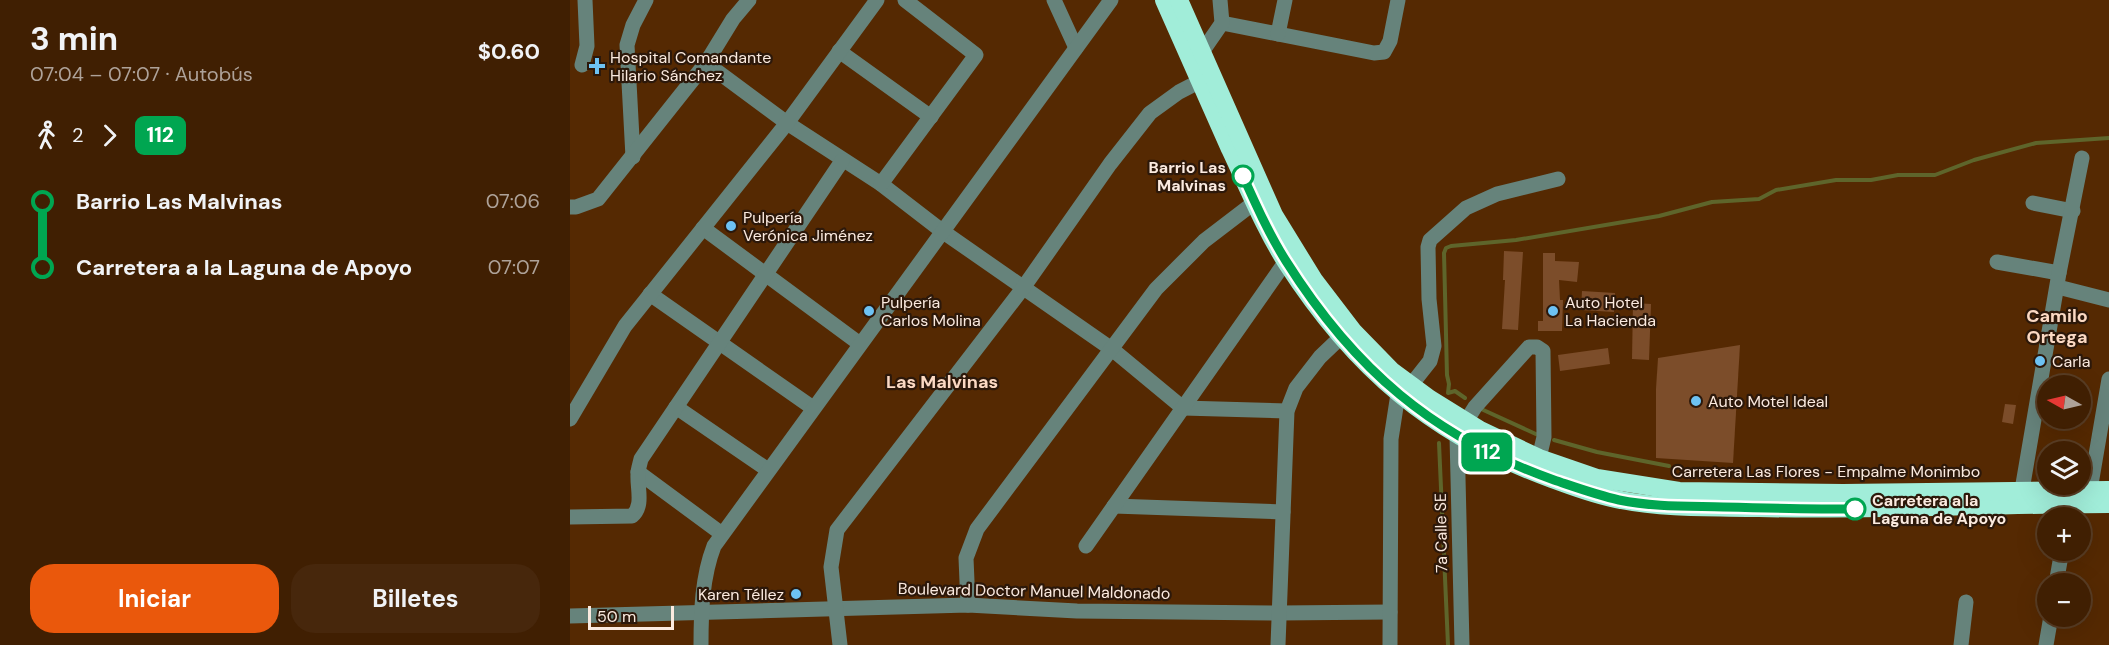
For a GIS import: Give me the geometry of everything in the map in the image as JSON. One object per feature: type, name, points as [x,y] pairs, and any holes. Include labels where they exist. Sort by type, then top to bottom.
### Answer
[{"type":"highway","name":"Carretera Las Flores - Empalme Monimbo","points":[[1164,0],[1206,78],[1274,215],[1314,280],[1333,306],[1425,415],[1597,478],[1679,491],[1843,493],[2037,490]]},
{"type":"highway","name":"Carretera Las Flores - Empalme Monimbo","points":[[1179,0],[1202,52],[1206,78],[1255,202],[1286,261],[1341,337],[1362,360],[1405,389]]},
{"type":"highway","name":"Carretera Las Flores - Empalme Monimbo","points":[[1461,429],[1521,468],[1621,500],[1653,504],[1813,509],[2037,511]]},
{"type":"highway","name":"Carretera Las Flores - Empalme Monimbo","points":[[2091,490],[2109,490]]},
{"type":"highway","name":"Carretera Las Flores - Empalme Monimbo","points":[[2091,507],[2109,504]]},
{"type":"street","points":[[582,65],[587,46],[585,0]]},
{"type":"street","points":[[570,207],[598,199],[706,63],[733,19],[749,0]]},
{"type":"street","points":[[570,419],[624,326],[787,123],[877,0]]},
{"type":"street","points":[[881,184],[976,55],[905,0]]},
{"type":"street","points":[[1054,0],[1076,48]]},
{"type":"street","points":[[701,645],[701,612],[709,560],[714,546],[1111,0]]},
{"type":"street","points":[[1202,52],[1222,23],[1220,0]]},
{"type":"street","points":[[1278,34],[1285,0]]},
{"type":"street","points":[[1222,23],[1374,53],[1384,52],[1390,41],[1398,0]]},
{"type":"street","points":[[633,157],[627,45],[633,25],[647,1]]},
{"type":"street","points":[[839,51],[931,117]]},
{"type":"street","points":[[706,63],[787,123],[842,161],[881,184],[942,231],[1113,350],[1183,408],[1287,411]]},
{"type":"street","points":[[840,645],[831,567],[837,530],[1023,288],[1110,164],[1150,113],[1179,92],[1206,78]]},
{"type":"street","points":[[2022,490],[2082,158]]},
{"type":"street","points":[[570,517],[632,516],[639,506],[638,472],[641,459],[842,161]]},
{"type":"street","points":[[1390,645],[1390,439],[1405,389],[1430,361],[1434,346],[1429,299],[1428,246],[1430,240],[1466,208],[1497,194],[1558,179]]},
{"type":"street","points":[[968,604],[966,558],[977,529],[1156,290],[1204,241],[1255,202]]},
{"type":"street","points":[[2033,203],[2073,211]]},
{"type":"street","points":[[703,228],[860,344]]},
{"type":"street","points":[[1086,546],[1286,261]]},
{"type":"street","points":[[1997,262],[2059,280],[2109,300]]},
{"type":"street","points":[[650,294],[813,408]]},
{"type":"street","points":[[1278,645],[1287,411],[1296,388],[1320,357],[1341,337]]},
{"type":"street","points":[[1461,429],[1484,395],[1529,347],[1540,348],[1544,351],[1544,437],[1539,458]]},
{"type":"street","points":[[2091,484],[2109,379]]},
{"type":"street","points":[[676,408],[768,470]]},
{"type":"street","name":"7a Calle SE","points":[[1461,429],[1462,645]]},
{"type":"street","points":[[638,472],[722,534]]},
{"type":"street","points":[[1114,506],[1283,512]]},
{"type":"street","points":[[1962,645],[1966,602]]},
{"type":"street","name":"Boulevard Doctor Manuel Maldonado","points":[[570,616],[968,604],[1077,611],[1390,612]]},
{"type":"street","points":[[2046,645],[2049,627]]},
{"type":"building","points":[[1504,251],[1523,252],[1518,330],[1502,329]]},
{"type":"building","points":[[1543,253],[1555,253],[1555,261],[1579,262],[1577,282],[1559,280],[1560,300],[1563,300],[1562,331],[1538,331],[1538,321],[1543,321]]},
{"type":"building","points":[[1582,291],[1615,293],[1614,312],[1581,310]]},
{"type":"building","points":[[1633,303],[1651,304],[1649,360],[1632,359]]},
{"type":"building","name":"Auto Motel Ideal","points":[[1740,345],[1733,463],[1656,458],[1658,358]]},
{"type":"building","points":[[1608,348],[1610,364],[1560,371],[1558,355]]},
{"type":"building","points":[[2005,404],[2016,405],[2013,424],[2002,422]]},
{"type":"waterway","points":[[1465,398],[1455,391],[1448,393],[1444,253],[1446,248],[1516,240],[1659,216],[1712,202],[1759,199],[1776,190],[1836,180],[1871,180],[1898,175],[1935,175],[1974,160],[2036,143],[2109,138]]},
{"type":"waterway","points":[[1479,408],[1538,435]]},
{"type":"waterway","points":[[1554,440],[1597,452],[1669,466]]},
{"type":"waterway","points":[[1439,443],[1448,645]]},
{"type":"bus line","name":"112","points":[[1243,176],[1286,261],[1341,337],[1398,394],[1457,436],[1521,468],[1621,500],[1691,506],[1855,509]]},
{"type":"place","name":"Hospital Comandante Hilario Sánchez","points":[[597,66]]},
{"type":"place","name":"Barrio Las Malvinas","points":[[1243,176]]},
{"type":"place","name":"Pulpería Verónica Jiménez","points":[[731,226]]},
{"type":"place","name":"Pulpería Carlos Molina","points":[[869,311]]},
{"type":"place","name":"Auto Hotel La Hacienda","points":[[1553,311]]},
{"type":"place","name":"Carla","points":[[2040,361]]},
{"type":"place","name":"Auto Motel Ideal","points":[[1696,401]]},
{"type":"place","name":"Carretera a la Laguna de Apoyo","points":[[1855,509]]},
{"type":"place","name":"Karen Téllez","points":[[796,594]]},
{"type":"district","name":"Camilo Ortega","points":[[2057,326]]},
{"type":"district","name":"Las Malvinas","points":[[942,382]]}]
